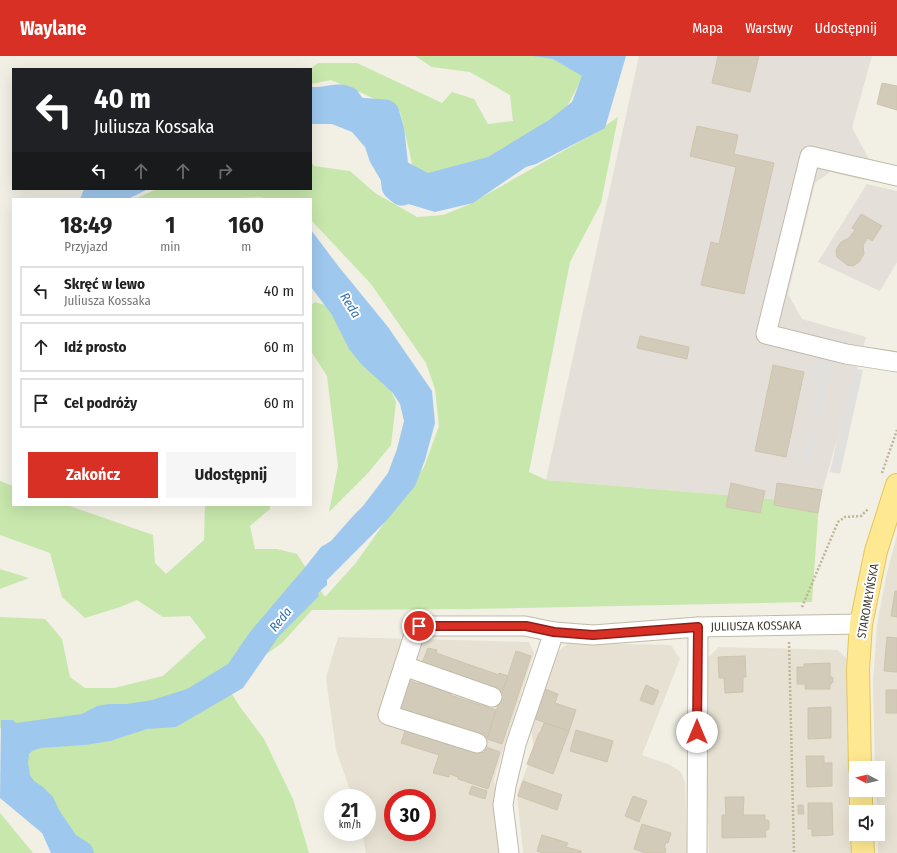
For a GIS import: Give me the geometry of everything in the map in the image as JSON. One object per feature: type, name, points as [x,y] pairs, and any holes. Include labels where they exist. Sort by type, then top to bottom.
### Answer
[{"type":"main road","name":"STAROMŁYŃSKA","points":[[860,761],[858,669],[861,624],[876,551],[897,485]]},
{"type":"main road","points":[[862,841],[863,853]]},
{"type":"street","points":[[897,176],[810,156],[766,334],[846,354],[897,362]]},
{"type":"street","name":"JULIUSZA KOSSAKA","points":[[404,666],[419,626],[526,626],[554,632],[593,635],[698,627],[861,624]]},
{"type":"street","points":[[697,853],[698,627]]},
{"type":"street","points":[[509,853],[503,805],[506,786],[516,744],[554,632]]},
{"type":"street","points":[[477,743],[388,715],[404,666],[492,697]]},
{"type":"shaded area","points":[[639,56],[872,56],[852,128],[869,159],[864,180],[830,172],[815,183],[788,294],[802,319],[866,337],[819,503],[546,480]]},
{"type":"shaded area","points":[[867,184],[897,191],[897,262],[880,291],[818,262]]},
{"type":"shaded area","points":[[816,358],[834,363],[821,419],[811,417],[820,377],[812,375]]},
{"type":"shaded area","points":[[853,368],[863,370],[840,474],[830,472]]},
{"type":"shaded area","points":[[808,431],[818,434],[810,467],[800,464]]},
{"type":"shaded area","points":[[897,535],[897,853],[878,853],[878,841],[885,841],[885,805],[877,805],[876,797],[885,797],[885,761],[875,761],[873,682],[877,625],[886,577]]},
{"type":"shaded area","points":[[338,637],[529,642],[534,653],[494,779],[501,853],[366,853],[364,841],[376,841],[376,789],[350,789],[336,750],[326,678]]},
{"type":"shaded area","points":[[569,643],[671,645],[680,659],[642,755],[670,765],[681,772],[685,783],[687,853],[523,853],[517,794],[534,749],[531,730],[557,652]]},
{"type":"shaded area","points":[[719,647],[838,650],[850,662],[852,761],[849,761],[849,797],[853,797],[853,805],[849,805],[849,841],[854,841],[854,853],[709,853],[704,661]]},
{"type":"green space","points":[[415,56],[592,56],[589,65],[551,137],[416,181],[400,111],[331,80],[312,84],[311,68],[318,63],[357,63],[442,103],[452,92],[474,99],[488,124],[513,121],[510,95],[470,72],[432,67]]},
{"type":"green space","points":[[618,117],[601,203],[570,262],[529,472],[546,480],[819,503],[812,602],[467,609],[312,610],[282,643],[241,672],[227,686],[240,707],[264,739],[293,799],[309,853],[81,853],[21,776],[0,727],[0,617],[45,619],[62,639],[70,677],[85,688],[114,688],[163,676],[206,637],[190,616],[163,617],[137,600],[85,618],[62,597],[50,553],[0,535],[0,481],[12,486],[12,506],[70,506],[153,535],[155,563],[166,574],[204,540],[205,506],[270,506],[270,509],[250,526],[255,549],[277,549],[297,554],[325,597],[355,564],[424,467],[439,426],[435,389],[426,363],[371,284],[312,221],[312,198],[137,198],[155,190],[312,190],[312,163],[314,166],[350,171],[375,193],[417,217],[443,215],[468,205],[595,133]]},
{"type":"green space","points":[[315,302],[334,308],[384,375],[396,402],[391,445],[368,473],[329,512],[338,466],[327,376],[312,353],[312,304]]},
{"type":"green space","points":[[0,569],[29,578],[0,589]]},
{"type":"green space","points":[[0,813],[33,853],[0,853]]},
{"type":"water","points":[[533,56],[626,56],[605,128],[536,164],[526,167],[473,203],[435,212],[392,199],[370,162],[365,147],[352,132],[332,124],[312,124],[312,87],[340,84],[357,90],[379,123],[388,152],[428,173],[488,157],[549,120],[572,102],[582,76],[553,59]]},
{"type":"water","points":[[84,190],[146,190],[130,198],[80,198]]},
{"type":"water","points":[[312,231],[388,327],[432,391],[435,423],[425,460],[415,486],[387,520],[327,580],[327,585],[318,593],[319,596],[279,636],[243,688],[176,727],[147,729],[110,741],[85,745],[41,748],[32,751],[29,754],[28,763],[30,775],[34,781],[43,787],[53,797],[59,810],[76,835],[90,844],[94,853],[51,853],[42,833],[0,798],[1,720],[13,720],[16,723],[82,714],[97,706],[127,704],[152,700],[187,689],[228,664],[250,632],[321,547],[331,541],[363,506],[388,473],[397,449],[404,421],[400,404],[392,392],[362,365],[349,349],[332,315],[312,288]]},
{"type":"building","points":[[718,56],[759,56],[750,92],[712,83]]},
{"type":"building","points":[[882,83],[897,86],[897,110],[877,104]]},
{"type":"building","points":[[697,126],[738,135],[734,154],[774,163],[744,294],[701,285],[711,242],[719,244],[736,167],[690,156]]},
{"type":"building","points":[[861,214],[882,226],[872,241],[868,238],[863,245],[864,254],[859,262],[853,266],[847,265],[837,257],[836,250],[841,242],[849,238],[855,230],[852,228]]},
{"type":"building","points":[[640,336],[689,347],[687,359],[637,348]]},
{"type":"building","points":[[773,365],[804,372],[786,457],[755,451]]},
{"type":"building","points":[[731,483],[765,491],[760,513],[726,507]]},
{"type":"building","points":[[777,483],[822,490],[818,513],[774,505]]},
{"type":"building","points":[[895,591],[897,591],[897,617],[891,616]]},
{"type":"building","points":[[887,637],[897,638],[897,672],[884,671]]},
{"type":"building","points":[[428,648],[437,650],[436,653],[499,675],[499,673],[508,676],[502,692],[422,663]]},
{"type":"building","points":[[516,651],[531,656],[502,744],[487,739]]},
{"type":"building","points":[[745,656],[746,677],[743,677],[743,692],[725,693],[724,678],[719,678],[718,657]]},
{"type":"building","points":[[830,663],[830,676],[833,678],[833,682],[830,685],[830,689],[805,689],[805,684],[797,684],[797,667],[804,667],[804,664]]},
{"type":"building","points":[[409,680],[451,693],[450,695],[496,710],[487,738],[479,735],[480,734],[429,716],[429,718],[399,708]]},
{"type":"building","points":[[646,685],[659,691],[653,705],[640,700]]},
{"type":"building","points":[[545,689],[558,694],[555,703],[576,710],[569,731],[535,719]]},
{"type":"building","points":[[886,690],[897,690],[897,713],[886,713]]},
{"type":"building","points":[[831,707],[831,738],[808,739],[808,708]]},
{"type":"building","points":[[544,723],[569,731],[553,774],[527,764]]},
{"type":"building","points":[[406,728],[484,753],[486,747],[500,752],[488,789],[458,779],[458,777],[450,774],[449,777],[433,773],[439,755],[401,743]]},
{"type":"building","points":[[576,730],[613,741],[607,762],[570,751]]},
{"type":"building","points":[[806,756],[824,756],[824,763],[832,763],[832,786],[807,787]]},
{"type":"building","points":[[523,781],[562,795],[557,810],[518,796]]},
{"type":"building","points":[[472,786],[487,791],[485,799],[469,794]]},
{"type":"building","points":[[633,796],[647,801],[639,822],[625,816]]},
{"type":"building","points":[[725,797],[744,797],[743,815],[765,815],[765,820],[768,820],[769,822],[769,829],[765,831],[766,837],[722,838],[722,815],[726,815]]},
{"type":"building","points":[[808,803],[832,803],[833,835],[812,836],[812,829],[808,829]]},
{"type":"building","points":[[798,805],[803,805],[804,814],[798,814]]},
{"type":"building","points":[[642,824],[671,833],[668,843],[666,842],[664,848],[666,848],[665,853],[645,853],[634,849]]},
{"type":"building","points":[[542,835],[568,843],[566,847],[581,851],[581,853],[543,853],[537,851]]},
{"type":"waterway","name":"Reda","points":[[312,106],[332,105],[356,112],[385,114],[390,132],[396,186],[402,191]]},
{"type":"route","points":[[419,626],[526,626],[554,632],[593,635],[698,627],[697,732]]}]
